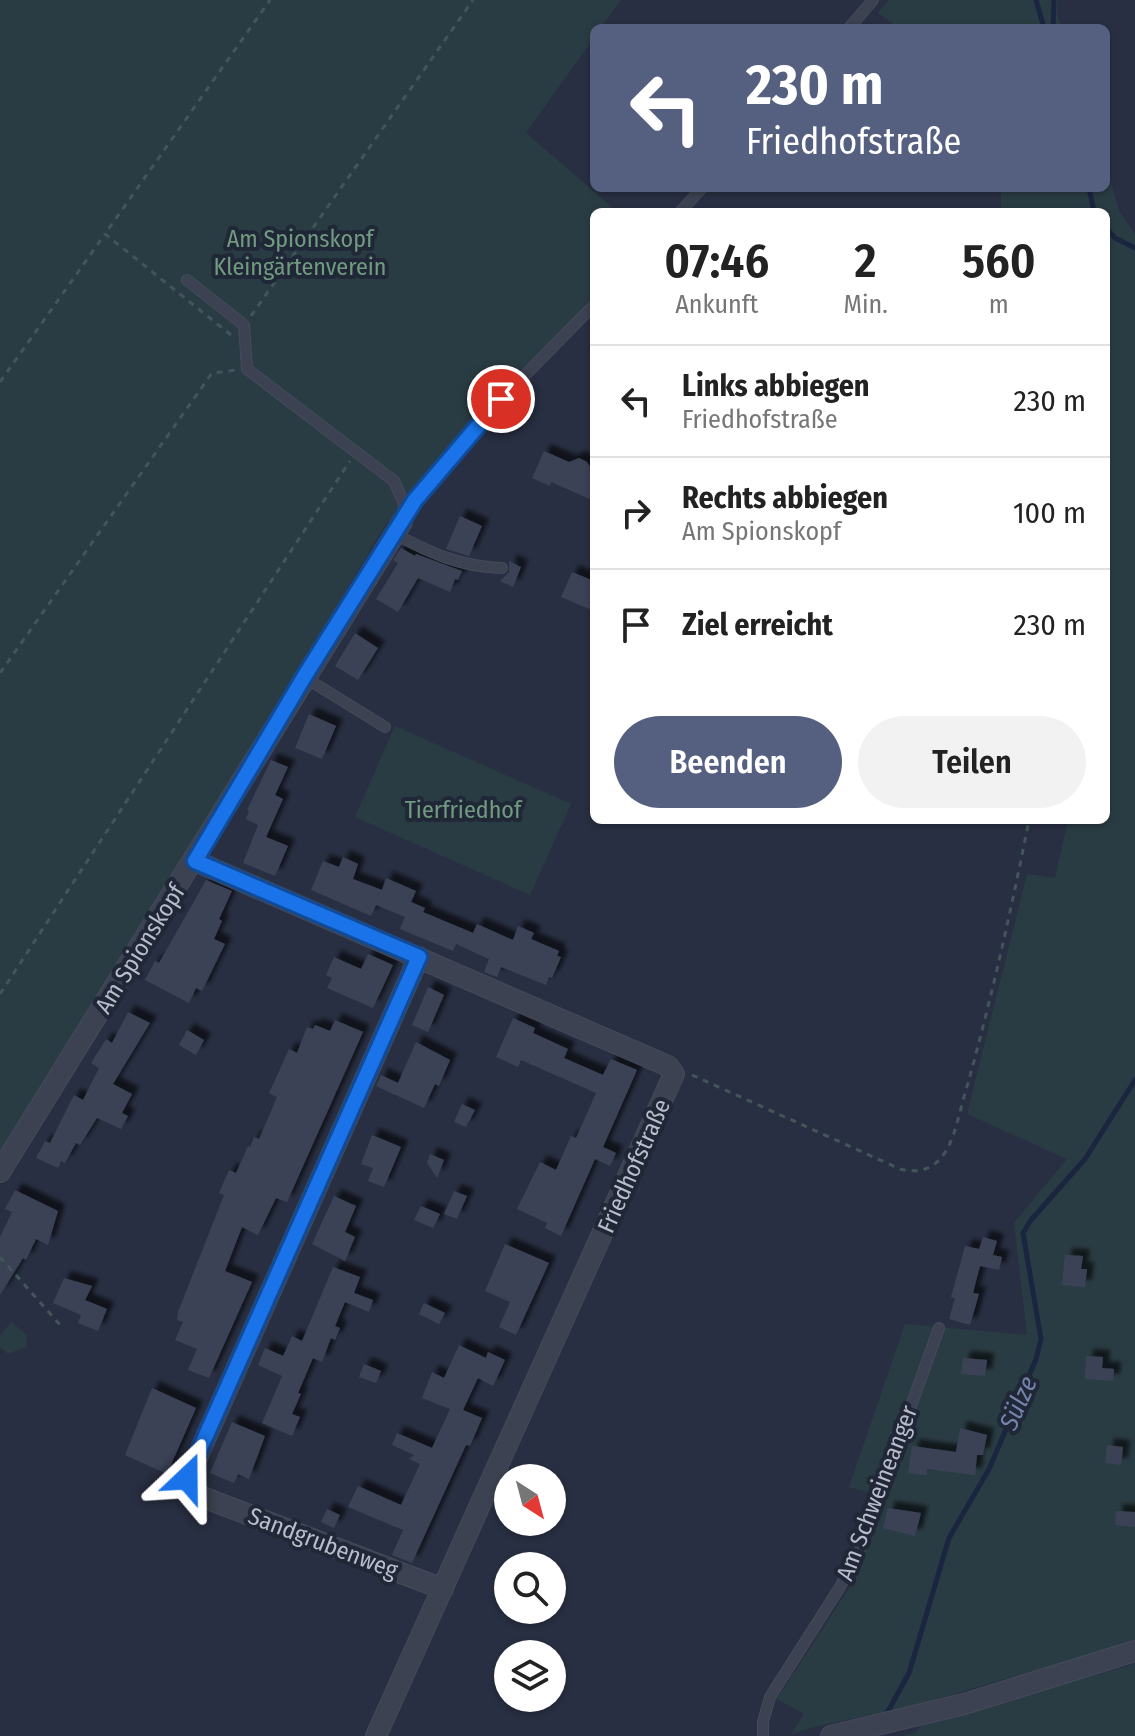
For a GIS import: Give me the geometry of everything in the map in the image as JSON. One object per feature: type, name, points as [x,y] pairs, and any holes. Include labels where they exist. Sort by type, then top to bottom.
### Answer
[{"type":"street","name":"Am Spionskopf","points":[[0,1172],[398,528]]},
{"type":"street","name":"Friedhofstraße","points":[[195,861],[668,1066],[673,1071],[673,1079],[376,1736]]},
{"type":"street","name":"Sandgrubenweg","points":[[419,957],[187,1476],[190,1487],[202,1497],[443,1589]]},
{"type":"street","points":[[831,1736],[913,1718],[1135,1651]]},
{"type":"lane","points":[[852,24],[873,0]]},
{"type":"lane","points":[[684,208],[698,192]]},
{"type":"lane","points":[[187,280],[244,325],[247,369],[397,485],[404,504],[398,528],[436,555],[476,567],[502,568]]},
{"type":"lane","name":"Am Spionskopf","points":[[398,528],[423,489],[482,419],[590,309]]},
{"type":"lane","points":[[304,677],[385,727]]},
{"type":"lane","name":"Am Schweineanger","points":[[763,1736],[763,1722],[770,1697],[836,1595],[859,1551],[939,1328]]},
{"type":"path","points":[[0,382],[270,0]]},
{"type":"path","points":[[244,325],[473,0]]},
{"type":"path","points":[[105,234],[246,347]]},
{"type":"path","points":[[0,673],[212,373],[247,369]]},
{"type":"path","points":[[0,994],[356,451]]},
{"type":"path","points":[[673,1071],[693,1076],[900,1169],[913,1172],[931,1166],[941,1158],[949,1143],[969,1079],[1008,924],[1028,824]]},
{"type":"path","points":[[0,1257],[62,1327]]},
{"type":"green space","name":"Am Spionskopf Kleingärtenverein","points":[[0,0],[621,0],[604,24],[590,24],[590,44],[526,133],[590,188],[590,192],[595,192],[613,208],[590,208],[590,299],[384,527],[185,861],[0,1159]]},
{"type":"green space","points":[[889,0],[1058,0],[1060,24],[893,24],[878,13]]},
{"type":"green space","points":[[1110,179],[1119,211],[1135,234],[1135,1641],[917,1705],[809,1728],[791,1735],[804,1714],[777,1699],[853,1582],[886,1497],[849,1487],[905,1324],[1027,1335],[1014,1223],[1067,1159],[967,1114],[1027,874],[1055,878],[1067,824],[1110,824],[1110,208],[1001,208],[1001,192],[1110,192]]},
{"type":"green space","name":"Tierfriedhof","points":[[395,726],[571,804],[530,895],[355,817]]},
{"type":"green space","points":[[11,1322],[27,1335],[26,1347],[8,1354],[0,1347],[0,1336]]},
{"type":"green space","points":[[1135,1664],[1135,1736],[902,1736],[915,1733],[921,1725]]},
{"type":"building","points":[[544,451],[569,462],[579,458],[590,467],[590,499],[551,482],[550,486],[532,478]]},
{"type":"building","points":[[460,516],[482,526],[469,556],[446,549]]},
{"type":"building","points":[[401,548],[415,556],[462,571],[450,592],[418,578],[398,612],[376,599],[398,563],[393,560]]},
{"type":"building","points":[[509,561],[521,567],[513,587],[500,581],[509,572]]},
{"type":"building","points":[[572,572],[590,579],[590,609],[561,597]]},
{"type":"building","points":[[355,633],[378,648],[358,680],[335,666]]},
{"type":"building","points":[[309,714],[336,726],[322,759],[295,748]]},
{"type":"building","points":[[271,760],[288,767],[275,795],[283,799],[266,837],[288,846],[275,876],[243,863],[258,825],[246,819],[247,810]]},
{"type":"building","points":[[343,857],[358,864],[353,879],[382,890],[386,878],[416,891],[411,902],[425,908],[423,912],[473,933],[477,924],[513,940],[518,926],[534,933],[531,939],[559,951],[557,956],[561,957],[552,978],[549,977],[546,985],[501,967],[497,977],[484,972],[489,959],[456,944],[453,951],[400,929],[405,917],[376,905],[371,916],[311,890],[323,861],[339,867]]},
{"type":"building","points":[[206,880],[232,891],[214,939],[225,944],[202,991],[196,988],[189,1003],[145,980],[155,961],[159,963]]},
{"type":"building","points":[[368,954],[393,965],[373,1008],[327,988],[332,978],[326,975],[334,957],[361,969]]},
{"type":"building","points":[[428,987],[444,995],[428,1032],[412,1025]]},
{"type":"building","points":[[128,1012],[150,1023],[113,1084],[132,1094],[122,1113],[128,1116],[121,1129],[97,1118],[80,1145],[76,1143],[65,1163],[61,1161],[58,1168],[36,1158],[45,1141],[50,1143],[74,1095],[83,1100],[99,1068],[91,1063],[106,1039],[112,1043]]},
{"type":"building","points":[[513,1018],[535,1028],[533,1033],[568,1049],[564,1058],[603,1075],[611,1059],[637,1070],[603,1147],[616,1153],[610,1166],[595,1159],[561,1236],[545,1228],[547,1223],[517,1209],[540,1162],[556,1170],[571,1136],[576,1138],[596,1093],[521,1060],[518,1067],[496,1057]]},
{"type":"building","points":[[335,1020],[363,1032],[287,1202],[276,1198],[258,1235],[242,1227],[225,1271],[252,1282],[209,1378],[188,1370],[197,1349],[175,1340],[183,1322],[177,1320],[178,1312],[224,1195],[219,1193],[229,1170],[236,1173],[254,1137],[259,1139],[277,1097],[269,1093],[289,1049],[297,1053],[307,1027],[313,1029],[315,1025],[330,1031]]},
{"type":"building","points":[[187,1030],[204,1040],[196,1055],[179,1045]]},
{"type":"building","points":[[416,1042],[450,1060],[439,1086],[435,1084],[424,1108],[376,1086],[381,1075],[398,1083]]},
{"type":"building","points":[[462,1104],[475,1110],[466,1127],[454,1122]]},
{"type":"building","points":[[372,1135],[401,1147],[384,1187],[368,1181],[373,1168],[361,1164]]},
{"type":"building","points":[[430,1154],[444,1160],[437,1178],[427,1163]]},
{"type":"building","points":[[15,1190],[58,1211],[48,1245],[36,1239],[26,1260],[23,1258],[0,1295],[0,1237],[12,1212],[5,1209]]},
{"type":"building","points":[[454,1191],[467,1196],[457,1219],[444,1214]]},
{"type":"building","points":[[334,1196],[356,1206],[345,1232],[355,1237],[345,1261],[312,1244]]},
{"type":"building","points":[[421,1206],[440,1214],[433,1228],[414,1220]]},
{"type":"building","points":[[983,1237],[997,1241],[993,1255],[1002,1257],[999,1270],[980,1266],[973,1293],[979,1294],[970,1325],[949,1319],[955,1298],[951,1297],[965,1246],[979,1249]]},
{"type":"building","points":[[505,1244],[549,1263],[516,1335],[499,1327],[510,1302],[485,1291]]},
{"type":"building","points":[[1065,1255],[1083,1256],[1081,1269],[1087,1269],[1085,1287],[1062,1285]]},
{"type":"building","points":[[333,1267],[360,1277],[354,1293],[373,1300],[369,1312],[345,1302],[335,1326],[340,1328],[335,1340],[331,1338],[322,1362],[313,1358],[298,1393],[301,1394],[292,1414],[300,1417],[292,1436],[262,1423],[282,1376],[258,1365],[265,1348],[283,1356],[292,1336],[302,1341]]},
{"type":"building","points":[[64,1278],[92,1286],[85,1300],[107,1309],[98,1331],[78,1323],[81,1315],[53,1303]]},
{"type":"building","points":[[424,1303],[445,1313],[439,1324],[419,1314]]},
{"type":"building","points":[[459,1345],[486,1358],[488,1352],[505,1360],[493,1386],[478,1378],[463,1410],[482,1418],[470,1446],[466,1445],[412,1563],[392,1555],[403,1530],[348,1507],[358,1486],[401,1505],[420,1464],[409,1459],[414,1455],[392,1445],[397,1433],[432,1448],[450,1409],[422,1398],[432,1372],[444,1378]]},
{"type":"building","points":[[1086,1356],[1103,1357],[1102,1368],[1114,1369],[1113,1381],[1085,1379]]},
{"type":"building","points":[[963,1358],[987,1360],[985,1376],[961,1374]]},
{"type":"building","points":[[364,1364],[381,1371],[376,1383],[359,1377]]},
{"type":"building","points":[[152,1388],[196,1408],[167,1474],[125,1455]]},
{"type":"building","points":[[232,1422],[265,1436],[249,1479],[238,1474],[234,1483],[210,1473]]},
{"type":"building","points":[[960,1428],[987,1435],[983,1455],[977,1455],[975,1475],[927,1469],[926,1475],[908,1473],[912,1446],[956,1452]]},
{"type":"building","points":[[1107,1445],[1123,1447],[1121,1465],[1105,1463]]},
{"type":"building","points":[[888,1508],[921,1513],[915,1536],[883,1528]]},
{"type":"building","points":[[327,1509],[340,1515],[334,1528],[321,1522]]},
{"type":"building","points":[[1116,1511],[1135,1512],[1135,1527],[1115,1525]]},
{"type":"waterway","name":"Sülze","points":[[1036,0],[1043,24]]},
{"type":"waterway","points":[[1053,24],[1054,0]]},
{"type":"waterway","name":"Sülze","points":[[1090,192],[1093,208]]},
{"type":"waterway","name":"Sülze","points":[[1110,232],[1135,248]]},
{"type":"waterway","name":"Sülze","points":[[886,1715],[909,1673],[949,1538],[989,1469],[1036,1359],[1041,1339],[1023,1233],[1085,1159],[1135,1080]]},
{"type":"route","points":[[187,1478],[419,957],[195,861],[304,677],[415,500],[501,399]]}]
